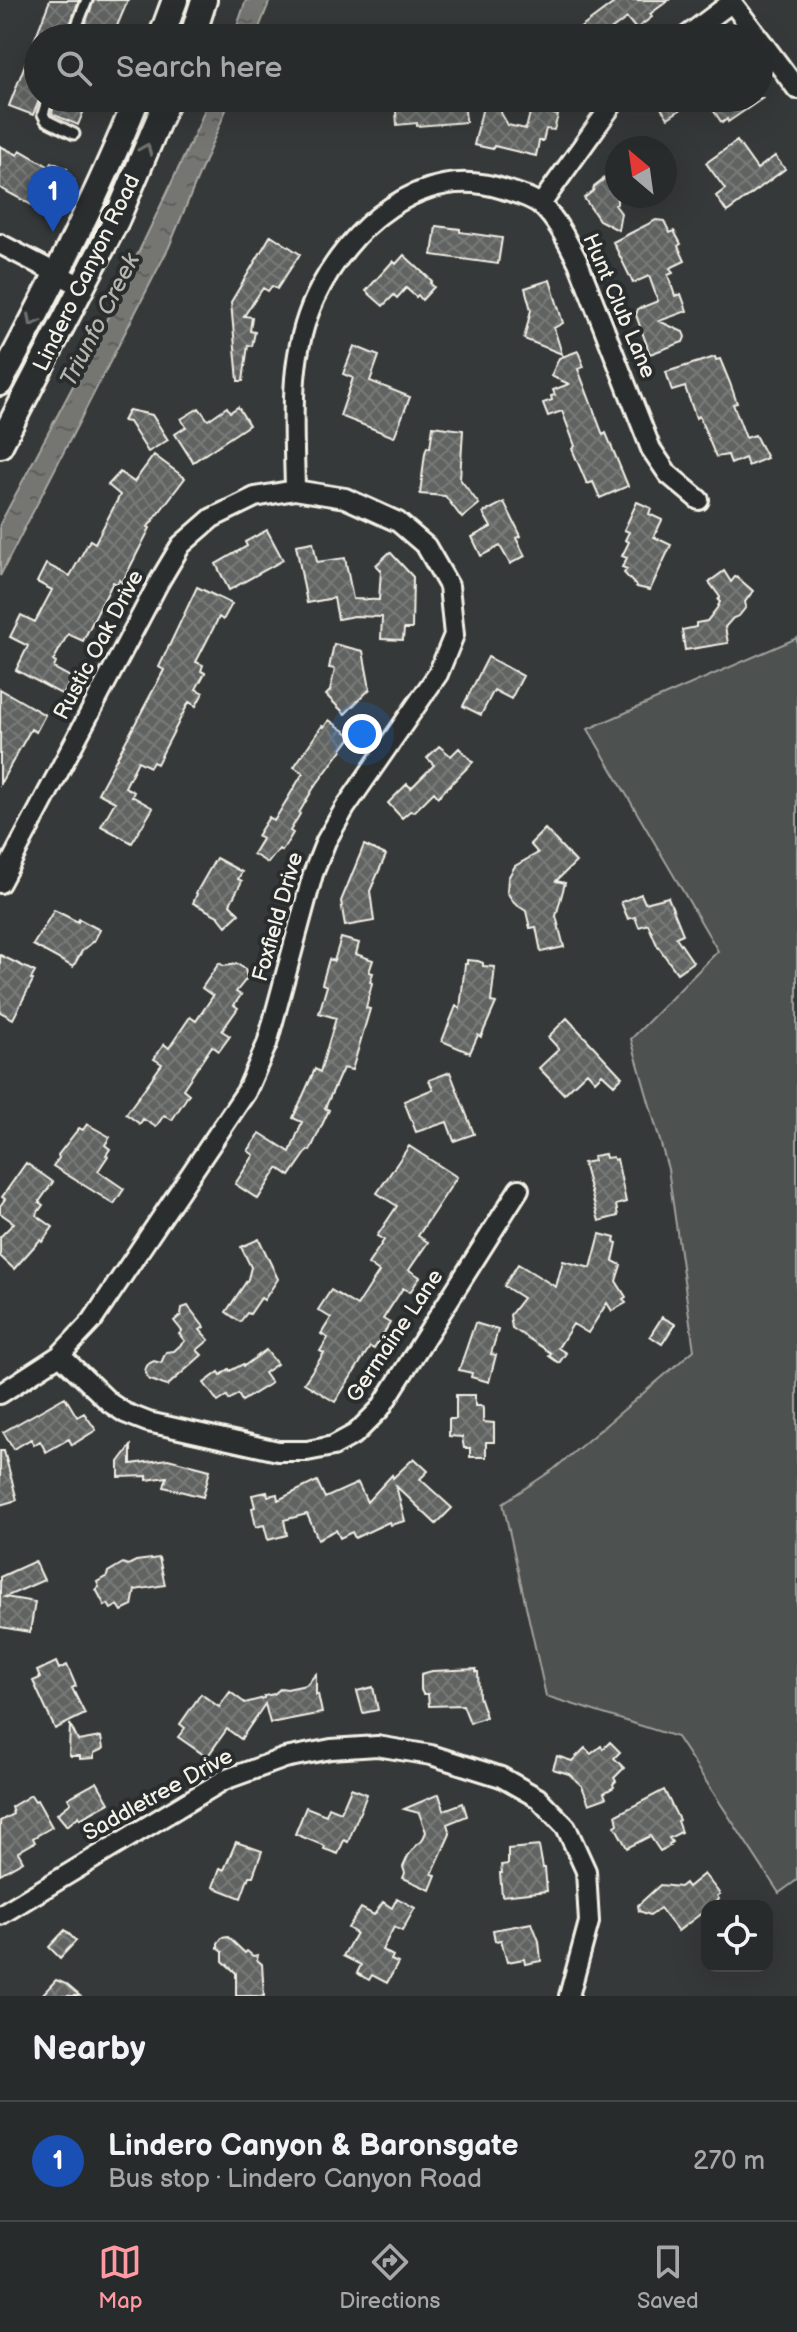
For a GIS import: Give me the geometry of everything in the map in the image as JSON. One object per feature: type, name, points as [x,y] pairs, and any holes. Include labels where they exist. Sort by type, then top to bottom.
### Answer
[{"type":"street","points":[[166,24],[175,0]]},
{"type":"street","points":[[196,24],[204,0]]},
{"type":"street","points":[[702,24],[731,1],[748,24]]},
{"type":"street","points":[[773,57],[797,89]]},
{"type":"street","name":"Lindero Canyon Road","points":[[0,383],[57,275],[131,112]]},
{"type":"street","name":"Lindero Canyon Road","points":[[0,445],[116,221],[162,112]]},
{"type":"street","points":[[295,490],[294,380],[301,337],[315,298],[340,257],[372,220],[409,196],[448,183],[486,183],[541,204],[607,112]]},
{"type":"street","name":"Hunt Club Lane","points":[[541,204],[563,233],[578,262],[651,449],[668,474],[699,500]]},
{"type":"street","points":[[0,244],[83,287]]},
{"type":"street","name":"Rustic Oak Drive","points":[[0,883],[181,545],[212,518],[255,497],[295,490]]},
{"type":"street","name":"Foxfield Drive","points":[[0,1394],[60,1355],[92,1321],[246,1092],[267,1044],[313,874],[326,841],[345,808],[438,674],[454,635],[449,586],[426,546],[398,522],[355,502],[295,490]]},
{"type":"street","name":"Germaine Lane","points":[[60,1355],[110,1403],[148,1422],[278,1451],[307,1451],[333,1446],[355,1434],[380,1409],[519,1189]]},
{"type":"street","name":"Saddletree Drive","points":[[0,1915],[224,1780],[285,1758],[331,1749],[377,1746],[431,1755],[501,1777],[538,1798],[566,1827],[586,1871],[589,1922],[569,1996]]},
{"type":"lane","points":[[78,24],[87,0]]},
{"type":"lane","points":[[44,112],[46,120],[74,134]]},
{"type":"shaded area","points":[[797,638],[797,1880],[779,1893],[677,1737],[546,1696],[503,1503],[554,1469],[694,1350],[668,1169],[631,1039],[718,951],[588,729]]},
{"type":"water","points":[[246,0],[270,0],[261,24],[238,24]]},
{"type":"water","points":[[204,112],[225,112],[169,247],[0,576],[0,524],[93,348]]},
{"type":"building","points":[[50,0],[79,0],[70,24],[41,24]]},
{"type":"building","points":[[94,0],[128,0],[118,24],[85,24]]},
{"type":"building","points":[[618,0],[669,0],[650,14],[652,17],[643,24],[632,24],[627,18],[619,24],[586,24]]},
{"type":"building","points":[[24,67],[24,112],[9,106]]},
{"type":"building","points":[[52,112],[83,112],[78,125]]},
{"type":"building","points":[[396,112],[465,112],[466,122],[397,125]]},
{"type":"building","points":[[482,112],[501,112],[508,125],[526,129],[530,112],[558,115],[554,130],[546,129],[543,141],[539,141],[536,156],[494,146],[493,149],[474,145]]},
{"type":"building","points":[[715,112],[743,112],[728,122],[727,119],[722,123]]},
{"type":"building","points":[[737,141],[757,169],[775,156],[785,169],[727,212],[716,196],[725,189],[706,163]]},
{"type":"building","points":[[0,146],[18,155],[20,150],[50,167],[52,162],[67,169],[64,175],[74,180],[60,208],[44,200],[39,209],[0,188]]},
{"type":"building","points":[[605,177],[605,208],[617,208],[621,213],[618,230],[599,220],[584,198]]},
{"type":"building","points":[[656,220],[664,221],[681,244],[678,246],[685,261],[670,268],[673,273],[668,275],[675,296],[681,294],[687,311],[659,321],[683,332],[683,342],[650,354],[636,315],[638,309],[658,301],[649,276],[633,283],[613,242]]},
{"type":"building","points":[[436,226],[502,238],[498,264],[432,255]]},
{"type":"building","points":[[271,235],[300,254],[277,289],[272,286],[268,291],[263,288],[244,316],[252,317],[250,331],[255,332],[252,346],[248,345],[243,381],[238,381],[231,302]]},
{"type":"building","points":[[404,255],[432,281],[430,283],[434,287],[422,300],[406,288],[383,306],[366,291],[393,261],[396,264]]},
{"type":"building","points":[[550,280],[563,323],[554,328],[562,354],[524,339],[531,310],[525,288]]},
{"type":"building","points":[[354,346],[379,356],[370,381],[410,397],[394,437],[340,416],[353,378],[343,374]]},
{"type":"building","points":[[578,351],[584,367],[578,369],[603,435],[606,433],[628,486],[600,498],[593,482],[587,484],[572,449],[575,446],[562,411],[548,416],[543,403],[552,400],[551,396],[555,395],[553,390],[569,384],[551,376],[559,358]]},
{"type":"building","points":[[715,357],[716,360],[720,359],[730,383],[737,403],[733,404],[746,438],[755,435],[767,458],[748,466],[745,458],[731,464],[728,455],[716,457],[699,416],[696,418],[685,387],[672,391],[666,372]]},
{"type":"building","points":[[227,407],[230,412],[238,407],[249,425],[193,462],[175,434],[186,427],[181,419],[199,408],[208,420]]},
{"type":"building","points":[[129,410],[152,415],[168,440],[148,452],[129,422],[123,421]]},
{"type":"building","points":[[433,426],[463,430],[460,479],[479,504],[462,518],[445,496],[420,494],[425,453],[427,447],[430,448]]},
{"type":"building","points":[[154,455],[185,478],[148,527],[122,583],[119,580],[117,584],[113,582],[83,641],[68,634],[53,661],[56,663],[54,668],[72,678],[63,695],[16,670],[28,646],[10,637],[21,615],[35,622],[52,590],[37,582],[46,564],[70,576],[90,540],[95,543],[120,495],[108,485],[120,472],[134,482]]},
{"type":"building","points":[[504,502],[521,536],[516,538],[525,556],[510,564],[500,546],[481,556],[472,537],[491,527],[483,513]]},
{"type":"building","points":[[637,502],[651,508],[649,514],[662,520],[654,537],[671,545],[650,590],[637,587],[624,573],[627,569],[622,567],[627,558],[622,556],[629,542],[625,540],[629,532],[624,530]]},
{"type":"building","points":[[267,530],[283,560],[229,590],[216,564]]},
{"type":"building","points":[[313,542],[317,562],[345,558],[353,599],[379,600],[381,570],[376,565],[390,552],[413,577],[412,629],[404,629],[403,640],[381,639],[382,617],[338,619],[334,598],[307,603],[296,545]]},
{"type":"building","points":[[724,571],[731,582],[738,578],[753,591],[745,602],[746,607],[725,627],[728,643],[685,650],[682,630],[707,621],[717,608],[720,597],[709,582]]},
{"type":"building","points":[[197,587],[232,604],[223,620],[219,617],[196,662],[203,665],[201,671],[205,673],[196,689],[203,693],[196,706],[189,702],[157,764],[153,762],[150,767],[138,761],[125,787],[134,792],[132,796],[153,808],[132,843],[101,826],[115,802],[98,793],[164,670],[159,667]]},
{"type":"building","points":[[334,644],[363,651],[370,689],[345,714],[326,695],[330,691],[335,669],[329,668]]},
{"type":"building","points":[[488,657],[523,676],[511,699],[494,690],[481,715],[463,706]]},
{"type":"building","points":[[0,689],[45,715],[36,732],[31,729],[0,784]]},
{"type":"building","points":[[329,720],[352,736],[313,789],[282,851],[279,849],[268,863],[253,854],[262,839],[257,836],[269,817],[274,821],[303,773],[294,767]]},
{"type":"building","points":[[439,746],[451,756],[459,748],[473,762],[438,797],[434,792],[414,812],[410,811],[402,818],[388,803],[407,784],[411,788],[434,765],[427,758]]},
{"type":"building","points":[[545,829],[576,862],[556,881],[565,883],[556,916],[564,947],[541,952],[536,927],[530,928],[526,911],[514,903],[507,892],[508,878],[515,866],[538,853],[530,844]]},
{"type":"building","points":[[364,845],[386,855],[370,891],[374,921],[345,926],[341,901]]},
{"type":"building","points":[[216,858],[242,872],[238,879],[242,881],[230,904],[239,914],[226,926],[218,916],[193,903]]},
{"type":"building","points":[[641,894],[645,903],[668,897],[683,934],[676,937],[693,962],[677,973],[657,945],[648,924],[639,927],[635,917],[628,919],[621,902]]},
{"type":"building","points":[[54,910],[100,930],[73,967],[33,945]]},
{"type":"building","points":[[341,938],[359,943],[356,954],[373,960],[366,1008],[370,1009],[352,1070],[343,1068],[325,1108],[329,1110],[310,1151],[290,1176],[278,1168],[258,1199],[235,1184],[254,1155],[248,1151],[260,1133],[290,1152],[302,1122],[293,1118],[315,1069],[320,1072],[336,1018],[319,1013],[327,986],[322,984],[329,959],[334,961]]},
{"type":"building","points":[[0,955],[35,972],[13,1019],[0,1012]]},
{"type":"building","points":[[467,960],[495,967],[491,1002],[496,1003],[470,1053],[442,1041],[456,1006],[460,1009]]},
{"type":"building","points":[[219,963],[224,966],[237,964],[245,969],[247,978],[236,992],[241,995],[234,1005],[238,1008],[222,1031],[230,1036],[219,1051],[212,1046],[183,1089],[189,1094],[172,1120],[164,1115],[156,1127],[143,1119],[140,1124],[126,1114],[162,1064],[154,1059],[164,1044],[169,1048],[190,1017],[196,1021],[213,996],[202,988]]},
{"type":"building","points":[[567,1018],[622,1077],[614,1085],[602,1074],[595,1081],[587,1072],[564,1094],[539,1068],[559,1049],[548,1037]]},
{"type":"building","points":[[450,1072],[474,1134],[454,1141],[447,1122],[416,1132],[404,1101],[433,1089],[429,1080]]},
{"type":"building","points":[[87,1124],[110,1137],[105,1145],[110,1149],[108,1156],[98,1171],[124,1189],[114,1204],[53,1166],[79,1128],[83,1130]]},
{"type":"building","points":[[409,1146],[457,1177],[418,1236],[428,1242],[409,1270],[420,1277],[410,1292],[403,1288],[383,1319],[390,1323],[374,1349],[370,1347],[335,1402],[304,1383],[324,1353],[320,1351],[328,1338],[321,1334],[331,1318],[318,1310],[331,1290],[357,1306],[379,1272],[368,1264],[384,1240],[377,1236],[397,1206],[377,1193]]},
{"type":"building","points":[[605,1154],[606,1158],[617,1159],[626,1202],[616,1205],[618,1216],[599,1221],[583,1163],[594,1161],[593,1156]]},
{"type":"building","points":[[26,1163],[53,1182],[39,1202],[43,1205],[36,1215],[53,1227],[14,1269],[0,1256],[0,1237],[14,1223],[0,1213],[0,1206],[5,1199],[2,1197]]},
{"type":"building","points":[[600,1234],[615,1238],[614,1242],[617,1243],[613,1261],[621,1265],[616,1281],[626,1297],[623,1299],[626,1303],[612,1311],[607,1303],[588,1333],[573,1324],[558,1348],[566,1353],[559,1363],[549,1356],[551,1353],[512,1328],[510,1315],[523,1298],[504,1286],[518,1264],[556,1287],[563,1261],[591,1268]]},
{"type":"building","points":[[259,1239],[278,1279],[264,1300],[261,1298],[240,1322],[226,1312],[248,1279],[251,1267],[241,1247]]},
{"type":"building","points":[[188,1306],[204,1327],[200,1330],[209,1340],[197,1350],[202,1355],[167,1386],[148,1379],[145,1370],[148,1364],[154,1361],[161,1363],[166,1352],[174,1351],[185,1341],[174,1321],[181,1315],[182,1308]]},
{"type":"building","points":[[662,1317],[675,1324],[662,1344],[650,1336]]},
{"type":"building","points":[[475,1323],[498,1330],[491,1354],[496,1355],[489,1382],[459,1370]]},
{"type":"building","points":[[266,1350],[277,1364],[264,1373],[271,1383],[242,1401],[238,1394],[218,1402],[204,1383],[219,1372],[221,1375],[229,1369],[244,1366]]},
{"type":"building","points":[[456,1395],[475,1395],[475,1406],[482,1406],[483,1409],[483,1422],[494,1423],[494,1442],[486,1442],[486,1457],[470,1457],[470,1448],[464,1448],[462,1437],[449,1436],[449,1419],[456,1419]]},
{"type":"building","points":[[65,1397],[77,1417],[84,1413],[96,1430],[72,1445],[69,1439],[46,1452],[40,1441],[34,1445],[31,1439],[14,1449],[3,1432]]},
{"type":"building","points":[[131,1446],[131,1464],[168,1459],[210,1470],[203,1497],[164,1487],[167,1477],[147,1480],[147,1476],[119,1477],[119,1462]]},
{"type":"building","points":[[0,1451],[4,1451],[17,1500],[0,1505]]},
{"type":"building","points":[[414,1458],[428,1471],[420,1479],[452,1508],[436,1524],[396,1486],[405,1521],[390,1525],[389,1522],[355,1538],[352,1532],[340,1538],[336,1530],[318,1539],[307,1514],[284,1520],[287,1535],[268,1540],[264,1525],[256,1527],[252,1495],[267,1492],[268,1496],[277,1494],[278,1500],[317,1481],[325,1498],[358,1483],[367,1502],[392,1475],[393,1478]]},
{"type":"building","points":[[159,1558],[165,1585],[135,1590],[132,1606],[122,1611],[118,1605],[111,1609],[108,1604],[105,1606],[96,1589],[99,1587],[97,1582],[108,1572],[123,1563],[128,1565]]},
{"type":"building","points":[[35,1561],[44,1580],[5,1597],[35,1602],[30,1632],[0,1627],[0,1577]]},
{"type":"building","points":[[56,1662],[59,1669],[67,1665],[76,1686],[72,1688],[85,1714],[55,1729],[33,1681],[40,1678],[37,1671]]},
{"type":"building","points":[[476,1669],[479,1696],[486,1717],[470,1723],[463,1705],[429,1706],[428,1694],[423,1694],[421,1690],[421,1674]]},
{"type":"building","points":[[316,1674],[316,1695],[322,1713],[270,1723],[265,1704],[241,1739],[227,1729],[207,1757],[178,1737],[185,1728],[180,1724],[201,1694],[219,1707],[230,1692],[245,1703],[274,1694],[281,1688],[306,1685]]},
{"type":"building","points":[[373,1687],[378,1710],[363,1713],[357,1691]]},
{"type":"building","points":[[70,1724],[78,1741],[101,1737],[103,1749],[94,1753],[94,1758],[80,1759],[80,1756],[69,1754]]},
{"type":"building","points":[[610,1742],[620,1752],[614,1758],[624,1768],[614,1778],[614,1787],[604,1793],[606,1798],[589,1804],[582,1786],[569,1774],[553,1769],[557,1756],[572,1761],[585,1748],[591,1754]]},
{"type":"building","points":[[97,1782],[109,1803],[80,1819],[79,1816],[67,1826],[57,1814],[71,1803],[68,1798]]},
{"type":"building","points":[[351,1788],[367,1794],[348,1842],[344,1840],[338,1854],[295,1834],[306,1807],[326,1815],[329,1807],[341,1812]]},
{"type":"building","points":[[664,1790],[679,1820],[681,1832],[669,1838],[672,1842],[670,1846],[660,1851],[650,1836],[627,1848],[615,1826],[618,1824],[616,1815]]},
{"type":"building","points":[[439,1794],[444,1810],[463,1803],[467,1816],[447,1824],[450,1834],[432,1874],[436,1875],[430,1890],[403,1878],[403,1867],[408,1856],[426,1832],[419,1813],[404,1809]]},
{"type":"building","points":[[31,1795],[52,1827],[18,1852],[23,1861],[0,1874],[0,1821],[13,1814],[11,1807]]},
{"type":"building","points":[[236,1842],[262,1851],[241,1898],[213,1887],[220,1868],[224,1870]]},
{"type":"building","points":[[539,1846],[547,1891],[502,1896],[501,1865],[508,1864],[508,1849]]},
{"type":"building","points":[[704,1874],[720,1894],[717,1896],[719,1899],[701,1900],[701,1914],[678,1931],[660,1908],[650,1915],[639,1911],[638,1905],[660,1885],[680,1887],[685,1883],[688,1887]]},
{"type":"building","points":[[397,1898],[415,1908],[402,1931],[394,1927],[382,1950],[398,1963],[387,1983],[372,1975],[369,1980],[357,1973],[361,1965],[343,1956],[356,1933],[348,1928],[361,1908],[374,1915],[383,1902],[392,1908]]},
{"type":"building","points":[[532,1923],[539,1941],[541,1961],[525,1964],[524,1959],[507,1962],[501,1940],[495,1941],[493,1930]]},
{"type":"building","points":[[65,1930],[76,1941],[60,1958],[49,1947]]},
{"type":"building","points":[[228,1937],[245,1953],[258,1955],[257,1960],[262,1964],[264,1996],[236,1996],[236,1973],[223,1961],[223,1952],[218,1948],[222,1938]]},
{"type":"building","points":[[56,1980],[66,1984],[80,1996],[41,1996]]},
{"type":"place","name":"Lindero Canyon & Baronsgate","points":[[53,232]]},
{"type":"water label","name":"Triunfo Creek","points":[[100,320]]}]
